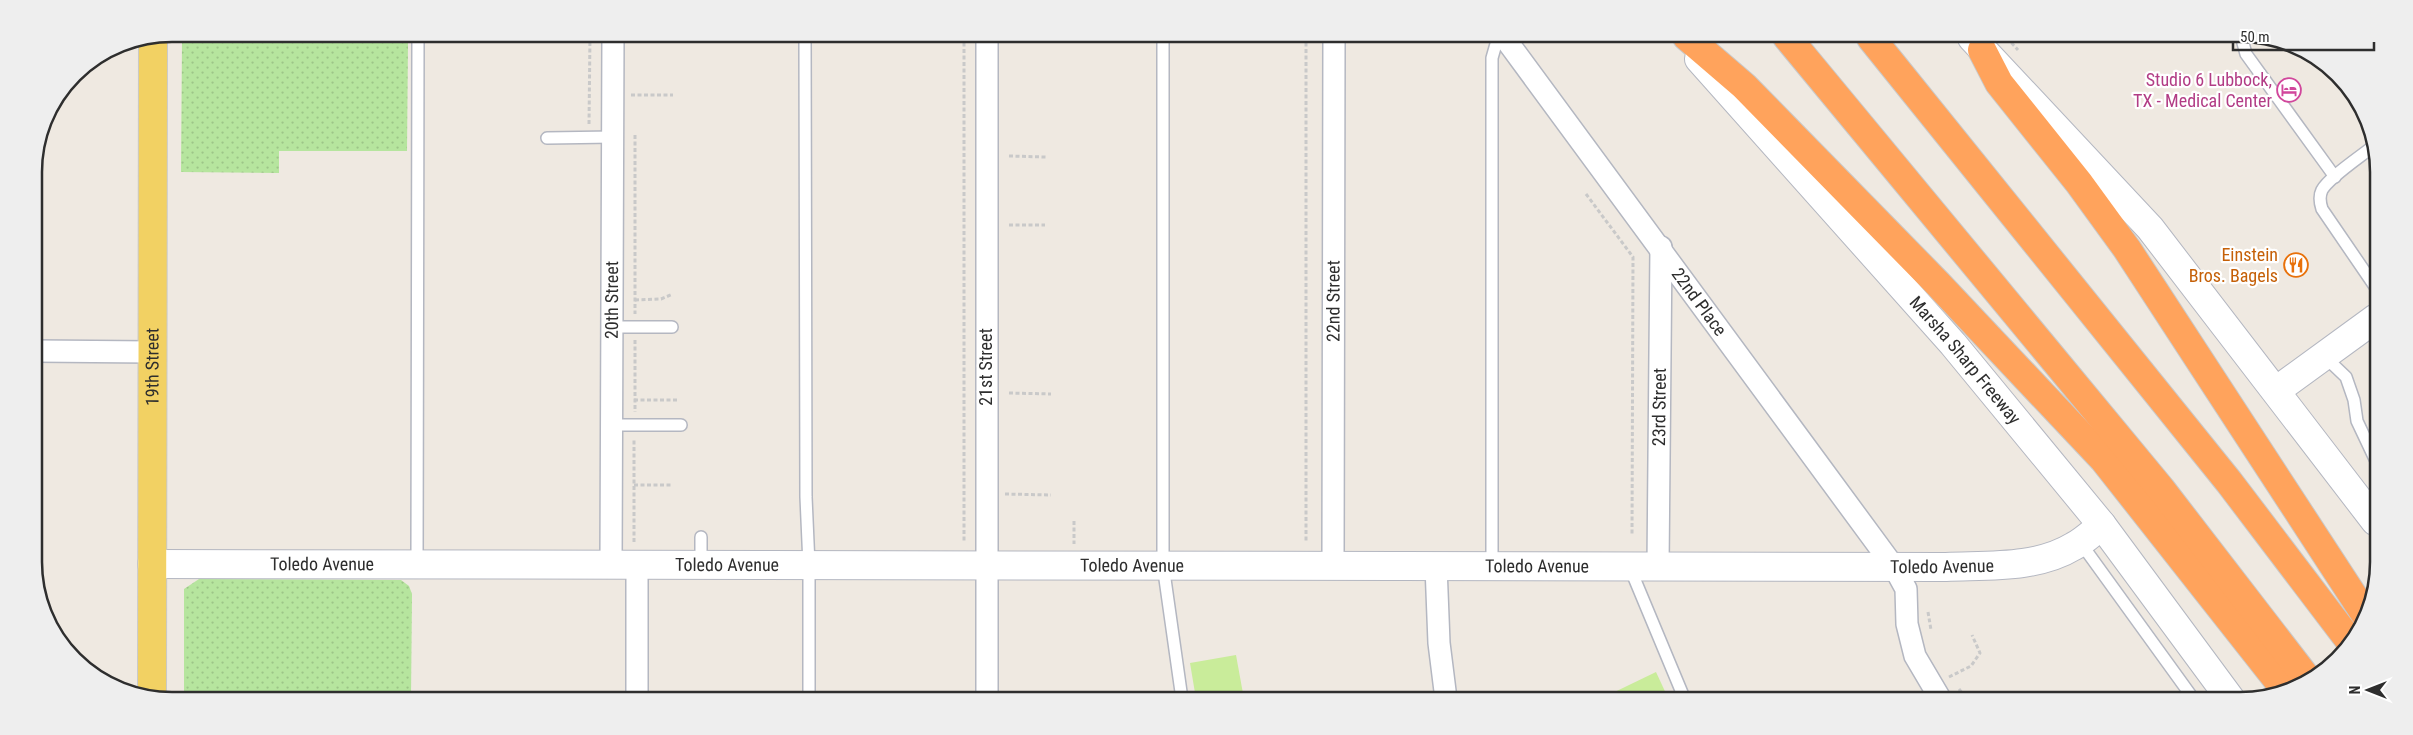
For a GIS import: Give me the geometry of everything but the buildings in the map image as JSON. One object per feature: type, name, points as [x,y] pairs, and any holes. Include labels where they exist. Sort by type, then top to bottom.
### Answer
[{"type":"highway","points":[[1693,42],[1744,86],[1938,284],[2104,460],[2282,686]]},
{"type":"highway","points":[[1791,42],[2161,489],[2305,676]]},
{"type":"highway","points":[[1874,42],[2229,482],[2347,637]]},
{"type":"highway","points":[[1977,44],[1999,83],[2079,183],[2127,249],[2362,609]]},
{"type":"main road","name":"19th Street","points":[[152,44],[152,690]]},
{"type":"street","name":"22nd Street","points":[[1333,565],[1334,42]]},
{"type":"street","name":"22nd Place","points":[[1508,42],[1894,566]]},
{"type":"street","name":"Marsha Sharp Freeway","points":[[1684,42],[1953,344],[2102,525],[2225,692]]},
{"type":"street","name":"20th Street","points":[[613,43],[612,425],[636,692]]},
{"type":"street","name":"21st Street","points":[[987,43],[987,692]]},
{"type":"street","points":[[1977,44],[2150,228],[2277,390],[2370,514]]},
{"type":"street","name":"23rd Street","points":[[1658,566],[1660,248]]},
{"type":"street","points":[[2277,390],[2324,356],[2370,329]]},
{"type":"street","points":[[43,351],[152,352]]},
{"type":"street","name":"Toledo Avenue","points":[[152,564],[1436,566],[1894,566],[2017,564],[2037,561],[2074,547],[2102,525]]},
{"type":"street","points":[[1436,566],[1439,642],[1445,692]]},
{"type":"street","points":[[1894,566],[1906,589],[1908,624],[1915,656],[1936,692]]},
{"type":"lane","points":[[1492,566],[1492,58],[1496,42]]},
{"type":"lane","points":[[2243,42],[2246,54],[2335,177]]},
{"type":"lane","points":[[417,565],[418,43]]},
{"type":"lane","points":[[806,43],[806,497],[809,565],[810,692]]},
{"type":"lane","points":[[1163,43],[1163,565],[1181,692]]},
{"type":"lane","points":[[547,138],[613,137]]},
{"type":"lane","points":[[2368,150],[2335,177],[2322,190],[2320,196],[2322,210],[2370,279]]},
{"type":"lane","points":[[612,327],[672,327]]},
{"type":"lane","points":[[2324,356],[2346,377],[2354,400],[2357,421],[2370,448]]},
{"type":"lane","points":[[612,425],[681,425]]},
{"type":"lane","points":[[701,537],[701,565]]},
{"type":"lane","points":[[2080,542],[2188,692]]},
{"type":"lane","points":[[1629,566],[1682,692]]},
{"type":"path","points":[[1306,42],[1306,549],[1333,565]]},
{"type":"path","points":[[2010,42],[2024,58]]},
{"type":"path","points":[[590,43],[590,137]]},
{"type":"path","points":[[964,43],[964,545]]},
{"type":"path","points":[[613,95],[673,95]]},
{"type":"path","points":[[1009,147],[1009,166]]},
{"type":"path","points":[[1009,156],[1046,156]]},
{"type":"path","points":[[1586,194],[1633,257],[1632,534]]},
{"type":"path","points":[[1009,216],[1009,235]]},
{"type":"path","points":[[1009,226],[1045,226]]},
{"type":"path","points":[[634,300],[653,300],[673,294]]},
{"type":"path","points":[[1008,384],[1008,402]]},
{"type":"path","points":[[1008,393],[1051,394]]},
{"type":"path","points":[[612,400],[679,400]]},
{"type":"path","points":[[1008,484],[1008,502]]},
{"type":"path","points":[[634,485],[672,485]]},
{"type":"path","points":[[986,493],[1051,494]]},
{"type":"path","points":[[1065,544],[1084,545]]},
{"type":"path","points":[[1928,605],[1931,634]]},
{"type":"path","points":[[1939,692],[1952,678],[1977,660],[1980,653],[1972,635]]},
{"type":"path","points":[[1947,671],[1952,678]]},
{"type":"path","points":[[1958,687],[1962,692]]},
{"type":"green space","points":[[182,43],[408,43],[407,151],[279,151],[279,173],[181,172]]},
{"type":"green space","points":[[199,579],[401,580],[409,586],[412,594],[411,692],[184,692],[184,589]]},
{"type":"green space","points":[[1236,655],[1243,692],[1195,692],[1190,663]]},
{"type":"green space","points":[[1656,672],[1665,692],[1615,692]]},
{"type":"place","name":"Studio 6 Lubbock, TX - Medical Center","points":[[2289,90]]},
{"type":"place","name":"Einstein Bros. Bagels","points":[[2296,265]]}]
